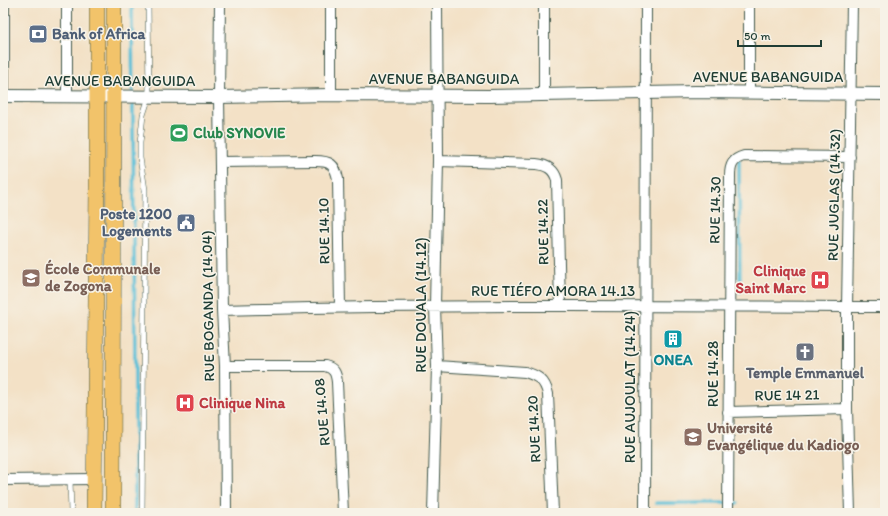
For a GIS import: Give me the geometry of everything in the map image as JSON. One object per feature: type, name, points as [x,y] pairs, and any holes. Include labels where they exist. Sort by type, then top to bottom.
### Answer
[{"type":"main road","points":[[94,513],[93,479],[97,261],[97,3]]},
{"type":"main road","points":[[113,513],[114,3]]},
{"type":"street","points":[[4,3],[4,96]]},
{"type":"street","points":[[67,3],[67,97]]},
{"type":"street","name":"RUE BOGANDA (14.04)","points":[[220,3],[219,97],[222,310],[225,366],[226,513]]},
{"type":"street","points":[[331,3],[331,95]]},
{"type":"street","name":"RUE DOUALA (14.12)","points":[[433,513],[437,366],[435,306],[438,161],[437,3]]},
{"type":"street","points":[[544,3],[544,94]]},
{"type":"street","name":"RUE AUJOULAT (14.24)","points":[[645,513],[646,3]]},
{"type":"street","points":[[749,3],[749,93]]},
{"type":"street","name":"RUE JUGLAS (14.32)","points":[[850,513],[847,409],[847,307],[852,3]]},
{"type":"street","name":"AVENUE BABANGUIDA","points":[[4,96],[437,96],[646,92],[885,94]]},
{"type":"street","name":"RUE 14.30","points":[[728,306],[730,170],[734,160],[744,156],[850,157]]},
{"type":"street","name":"RUE 14.10","points":[[221,162],[325,161],[331,164],[336,170],[338,179],[340,307]]},
{"type":"street","name":"RUE 14.22","points":[[438,161],[544,165],[553,171],[557,180],[560,306]]},
{"type":"street","name":"RUE TIÉFO AMORA 14.13","points":[[222,310],[435,306],[885,307]]},
{"type":"street","name":"RUE 14.28","points":[[728,306],[728,513]]},
{"type":"street","name":"RUE 14.08","points":[[225,366],[331,367],[336,375],[337,382],[343,513]]},
{"type":"street","name":"RUE 14.20","points":[[437,366],[525,372],[537,376],[543,382],[546,386],[548,394],[552,513]]},
{"type":"street","name":"RUE 14 21","points":[[728,412],[847,409]]},
{"type":"street","points":[[3,480],[93,479]]},
{"type":"lane","points":[[142,513],[145,190],[140,158],[140,143],[143,115],[149,97],[148,3]]},
{"type":"lane","points":[[70,479],[71,513]]},
{"type":"waterway","points":[[132,3],[135,513]]},
{"type":"waterway","points":[[739,160],[740,292]]},
{"type":"waterway","points":[[656,503],[738,503]]},
{"type":"place","name":"Bank of Africa","points":[[38,34]]},
{"type":"place","name":"Club SYNOVIE","points":[[179,133]]},
{"type":"place","name":"Poste 1200 Logements","points":[[186,223]]},
{"type":"place","name":"École Communale de Zogona","points":[[31,278]]},
{"type":"place","name":"Clinique Saint Marc","points":[[820,280]]},
{"type":"place","name":"ONEA","points":[[673,339]]},
{"type":"place","name":"Temple Emmanuel","points":[[805,352]]},
{"type":"place","name":"Clinique Nina","points":[[185,403]]},
{"type":"place","name":"Université Evangélique du Kadiogo","points":[[693,437]]}]
